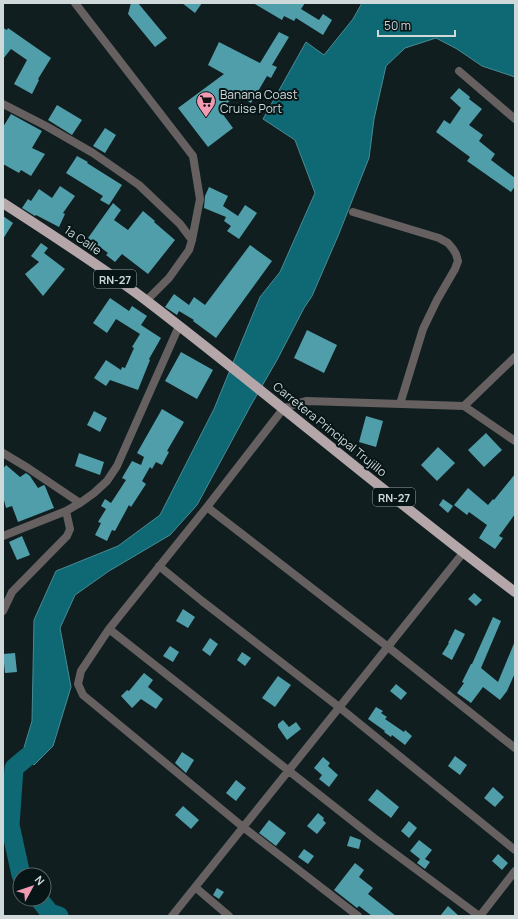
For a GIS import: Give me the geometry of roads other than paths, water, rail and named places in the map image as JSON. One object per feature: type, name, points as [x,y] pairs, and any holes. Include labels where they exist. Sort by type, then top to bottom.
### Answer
[{"type":"main road","name":"1a Calle","points":[[3,203],[82,255],[146,301],[223,361]]},
{"type":"main road","name":"Carretera Principal Trujillo","points":[[223,361],[463,553],[515,592]]},
{"type":"street","points":[[75,3],[193,156],[200,199],[189,250],[173,272],[146,301]]},
{"type":"street","points":[[459,71],[515,119]]},
{"type":"street","points":[[4,107],[46,126],[93,153],[139,185],[180,224],[192,240]]},
{"type":"street","points":[[353,212],[439,238],[448,243],[456,254],[458,261],[423,329],[400,404]]},
{"type":"street","points":[[3,536],[66,511],[94,493],[107,480],[117,466],[179,326]]},
{"type":"street","points":[[464,406],[515,357]]},
{"type":"street","points":[[358,916],[243,827],[83,695],[78,684],[81,671],[109,629],[284,409],[307,401],[464,406],[515,441]]},
{"type":"street","points":[[3,453],[80,503]]},
{"type":"street","points":[[207,507],[388,647],[515,748]]},
{"type":"street","points":[[3,611],[12,592],[67,536],[70,529],[66,511]]},
{"type":"street","points":[[172,916],[463,553]]},
{"type":"street","points":[[159,566],[208,606],[339,707],[515,850]]},
{"type":"street","points":[[109,629],[374,838],[480,916],[515,871]]},
{"type":"street","points":[[195,887],[229,916]]},
{"type":"water","points":[[362,3],[515,3],[515,77],[482,66],[457,49],[436,38],[405,48],[386,66],[374,119],[369,158],[338,236],[312,296],[304,308],[197,505],[170,535],[109,571],[75,595],[60,628],[71,687],[53,746],[34,765],[23,751],[32,721],[34,620],[56,571],[118,546],[160,515],[214,409],[260,297],[280,272],[315,193],[295,140],[263,119],[306,42],[324,55],[353,19]]},
{"type":"waterway","points":[[19,867],[10,825],[14,768],[27,757]]},
{"type":"waterway","points":[[45,907],[50,913],[59,916]]},
{"type":"place","name":"Banana Coast Cruise Port","points":[[206,118]]}]
